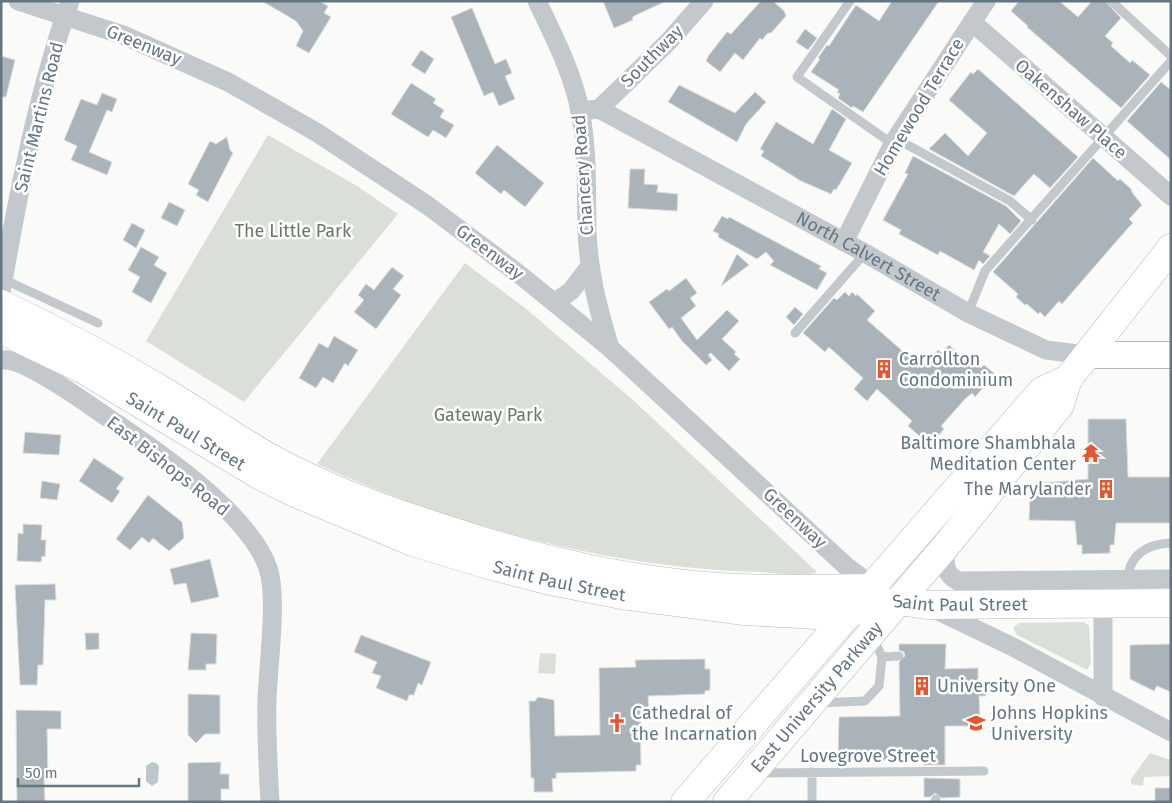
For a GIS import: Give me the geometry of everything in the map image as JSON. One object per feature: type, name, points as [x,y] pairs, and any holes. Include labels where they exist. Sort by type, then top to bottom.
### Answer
[{"type":"main road","name":"East University Parkway","points":[[727,802],[945,548],[1060,405],[1068,379],[1086,355],[1167,257]]},
{"type":"main road","name":"Saint Paul Street","points":[[2,289],[121,366],[272,459],[317,482],[378,508],[539,558],[614,574],[685,584],[750,588],[873,588]]},
{"type":"main road","name":"Saint Paul Street","points":[[1,330],[84,370],[265,478],[360,522],[413,542],[546,580],[622,595],[745,611],[816,615],[852,612],[899,601],[927,605],[1123,594],[1171,603]]},
{"type":"main road","name":"North Calvert Street","points":[[1086,355],[1171,355]]},
{"type":"main road","name":"East University Parkway","points":[[685,802],[873,588],[1042,391],[1068,379]]},
{"type":"street","name":"Greenway","points":[[18,1],[68,8],[123,35],[178,58],[264,101],[316,132],[426,205],[555,302],[610,348],[847,567],[873,588],[899,601]]},
{"type":"street","name":"Chancery Road","points":[[538,1],[567,68],[590,110],[587,173],[590,266],[601,319],[610,348]]},
{"type":"street","name":"Southway","points":[[590,110],[669,41],[704,1]]},
{"type":"street","name":"Homewood Terrace","points":[[844,242],[895,140],[986,1]]},
{"type":"street","name":"Saint Martins Road","points":[[2,289],[32,132],[68,8]]},
{"type":"street","name":"Oakenshaw Place","points":[[972,22],[1171,196]]},
{"type":"street","name":"North Calvert Street","points":[[590,110],[844,242],[968,313],[1046,350],[1086,355]]},
{"type":"street","points":[[555,302],[571,291],[590,266]]},
{"type":"street","name":"East Bishops Road","points":[[1,360],[10,361],[53,381],[130,432],[228,511],[260,552],[272,584],[267,703],[270,802]]},
{"type":"street","name":"Saint Paul Street","points":[[945,548],[947,572],[958,581],[1123,594],[1171,580]]},
{"type":"street","points":[[1104,697],[1123,594]]},
{"type":"street","points":[[927,605],[1015,648],[1171,732]]},
{"type":"lane","points":[[850,1],[797,77],[882,136],[904,143],[1010,201],[1032,220]]},
{"type":"lane","points":[[1111,1],[1171,56]]},
{"type":"lane","points":[[968,313],[985,271],[1171,61]]},
{"type":"lane","points":[[795,333],[865,254]]},
{"type":"lane","points":[[2,289],[98,324]]},
{"type":"lane","points":[[1123,594],[1129,566],[1146,547],[1157,543],[1171,543]]},
{"type":"lane","points":[[810,704],[865,701],[879,686],[882,657],[871,633]]},
{"type":"lane","points":[[882,657],[899,656]]},
{"type":"lane","name":"Lovegrove Street","points":[[752,773],[984,771]]},
{"type":"lane","points":[[812,772],[812,802]]},
{"type":"green space","name":"The Little Park","points":[[268,135],[357,186],[398,214],[244,402],[146,341]]},
{"type":"green space","name":"Gateway Park","points":[[465,263],[525,308],[633,400],[817,572],[790,574],[704,569],[647,562],[533,540],[422,506],[317,464]]},
{"type":"green space","points":[[1084,622],[1089,626],[1091,663],[1087,670],[1017,635],[1013,628],[1019,623]]},
{"type":"green space","points":[[540,653],[556,654],[555,674],[538,673]]},
{"type":"green space","points":[[1150,753],[1171,760],[1171,776],[1144,777],[1143,786],[1131,784],[1131,779]]},
{"type":"shaded area","points":[[152,762],[159,766],[158,782],[152,786],[146,781],[146,766]]},
{"type":"building","points":[[262,1],[319,1],[328,6],[324,13],[331,17],[309,53],[296,46],[303,31],[296,21]]},
{"type":"building","points":[[603,1],[666,1],[634,16],[633,20],[614,28]]},
{"type":"building","points":[[761,1],[773,1],[784,11],[786,16],[771,33],[768,33],[762,40],[760,38],[743,60],[735,53],[720,72],[706,61],[709,55],[727,32],[731,34]]},
{"type":"building","points":[[892,1],[939,1],[863,112],[853,106],[852,108],[838,98],[840,94],[837,92],[839,90],[811,72],[820,59],[818,58],[827,45],[829,46],[856,5],[879,21]]},
{"type":"building","points":[[1019,1],[1059,1],[1078,17],[1092,1],[1105,1],[1121,18],[1105,36],[1113,43],[1111,46],[1130,63],[1132,60],[1150,75],[1121,108],[1011,11]]},
{"type":"building","points":[[472,8],[495,64],[506,59],[512,73],[505,76],[515,99],[499,106],[493,92],[484,96],[451,17]]},
{"type":"building","points":[[805,29],[817,38],[808,50],[796,42]]},
{"type":"building","points":[[421,50],[434,59],[425,74],[411,65]]},
{"type":"building","points":[[1,56],[15,60],[6,97],[1,97]]},
{"type":"building","points":[[978,69],[1078,157],[1050,188],[1034,174],[1014,196],[929,149],[945,133],[968,156],[987,133],[949,100],[971,72],[973,74]]},
{"type":"building","points":[[1161,82],[1171,90],[1171,160],[1127,121]]},
{"type":"building","points":[[411,83],[436,99],[433,103],[444,110],[440,117],[454,125],[446,138],[433,130],[428,137],[391,114]]},
{"type":"building","points":[[679,85],[735,113],[755,92],[766,102],[746,124],[737,142],[668,102]]},
{"type":"building","points":[[102,93],[117,99],[112,112],[107,110],[89,152],[112,162],[107,175],[71,160],[77,146],[64,140],[81,99],[97,105]]},
{"type":"building","points":[[832,109],[846,119],[829,150],[852,163],[836,190],[834,189],[831,194],[801,181],[761,156],[764,151],[760,149],[776,122],[813,144]]},
{"type":"building","points":[[227,137],[230,150],[233,153],[208,202],[196,195],[199,190],[188,184],[210,141],[216,144]]},
{"type":"building","points":[[497,145],[544,183],[525,207],[504,190],[501,194],[475,173]]},
{"type":"building","points":[[913,156],[1006,206],[1021,221],[1010,234],[999,224],[983,252],[990,256],[983,264],[979,260],[974,270],[940,251],[938,255],[899,234],[901,230],[883,220],[908,174],[905,173]]},
{"type":"building","points":[[1093,158],[1118,181],[1120,179],[1132,190],[1142,205],[1129,219],[1133,223],[1062,304],[1059,301],[1045,317],[1040,312],[1038,314],[1027,304],[1025,305],[1016,297],[1018,294],[993,272]]},
{"type":"building","points":[[630,169],[645,169],[644,184],[658,185],[657,192],[678,194],[677,211],[628,208]]},
{"type":"building","points":[[169,202],[185,210],[177,226],[161,218]]},
{"type":"building","points":[[722,216],[728,219],[729,217],[821,266],[819,269],[827,273],[817,290],[770,265],[774,261],[766,252],[757,259],[718,237],[719,234],[713,231]]},
{"type":"building","points":[[132,223],[145,230],[136,248],[123,240]]},
{"type":"building","points":[[141,247],[159,257],[154,265],[167,273],[151,303],[132,292],[140,277],[128,270]]},
{"type":"building","points":[[737,254],[749,265],[721,286]]},
{"type":"building","points":[[392,267],[404,276],[393,289],[401,295],[376,329],[354,312],[364,300],[358,295],[366,284],[374,290]]},
{"type":"building","points":[[686,278],[697,293],[690,298],[696,306],[681,318],[697,340],[727,310],[739,321],[722,339],[736,352],[734,354],[740,359],[729,371],[711,353],[708,355],[712,360],[706,365],[682,341],[672,327],[669,329],[649,302],[667,289],[669,291]]},
{"type":"building","name":"Carrollton Condominium","points":[[845,292],[849,296],[852,292],[856,296],[857,294],[875,311],[867,320],[922,368],[938,350],[942,353],[949,345],[969,363],[972,360],[981,368],[984,365],[995,374],[975,397],[972,393],[965,399],[941,426],[944,429],[930,445],[908,426],[912,421],[877,389],[867,401],[854,389],[863,378],[829,347],[825,352],[803,333],[834,298],[837,300]]},
{"type":"building","points":[[795,307],[803,314],[794,325],[786,317]]},
{"type":"building","points":[[334,336],[358,350],[348,366],[345,363],[333,383],[323,377],[316,388],[299,378],[319,343],[328,348]]},
{"type":"building","name":"The Marylander","points":[[1088,419],[1126,419],[1128,477],[1171,477],[1171,523],[1116,523],[1114,545],[1110,545],[1110,553],[1082,554],[1082,545],[1077,545],[1075,521],[1029,520],[1030,496],[1042,495],[1042,483],[1088,479]]},
{"type":"building","points":[[25,432],[61,435],[59,455],[23,453]]},
{"type":"building","points":[[94,458],[124,478],[116,489],[120,491],[112,503],[79,481]]},
{"type":"building","points":[[42,481],[60,484],[57,500],[40,498]]},
{"type":"building","points":[[148,495],[182,522],[184,538],[169,551],[153,538],[149,543],[142,537],[130,550],[116,539]]},
{"type":"building","points":[[23,524],[42,525],[41,540],[46,540],[45,557],[42,556],[41,562],[17,561],[18,533],[23,534]]},
{"type":"building","points":[[210,559],[219,597],[191,603],[186,583],[174,585],[170,569]]},
{"type":"building","points":[[55,584],[56,600],[45,600],[43,665],[38,665],[37,685],[20,685],[15,585]]},
{"type":"building","points":[[85,633],[99,633],[99,649],[86,650]]},
{"type":"building","points":[[191,633],[217,634],[216,664],[206,664],[206,670],[188,670]]},
{"type":"building","points":[[361,635],[431,662],[422,685],[418,683],[414,695],[409,695],[407,701],[376,688],[381,676],[372,673],[377,662],[354,652]]},
{"type":"building","name":"University One","points":[[899,644],[946,644],[945,669],[978,668],[978,684],[986,684],[986,696],[979,696],[980,722],[973,722],[973,726],[945,726],[945,765],[924,765],[924,760],[838,760],[839,717],[900,716],[899,662],[905,656],[904,652],[899,650]]},
{"type":"building","points":[[1171,644],[1171,692],[1157,686],[1154,691],[1130,679],[1130,645]]},
{"type":"building","name":"Cathedral of the Incarnation","points":[[705,659],[705,669],[710,669],[710,690],[705,691],[705,694],[648,696],[649,711],[640,711],[641,765],[636,765],[636,771],[556,773],[556,779],[552,778],[553,792],[534,792],[534,778],[531,778],[529,701],[535,701],[538,697],[554,700],[555,736],[600,735],[599,668],[636,667],[635,660]]},
{"type":"building","points":[[188,694],[220,695],[220,734],[205,734],[196,743],[188,735]]},
{"type":"building","points":[[16,710],[61,711],[61,729],[47,729],[48,779],[44,779],[45,802],[17,802]]},
{"type":"building","points":[[221,762],[220,774],[229,774],[229,789],[221,789],[221,802],[188,802],[188,763]]},
{"type":"building","points":[[924,778],[960,779],[960,797],[942,798],[935,793],[930,797],[924,797]]},
{"type":"building","points":[[1155,788],[1171,788],[1171,802],[1155,802]]},
{"type":"place","name":"Carrollton Condominium","points":[[884,369]]},
{"type":"place","name":"Baltimore Shambhala Meditation Center","points":[[1091,453]]},
{"type":"place","name":"The Marylander","points":[[1106,489]]},
{"type":"place","name":"University One","points":[[922,686]]},
{"type":"place","name":"Cathedral of the Incarnation","points":[[617,723]]},
{"type":"place","name":"Johns Hopkins University","points":[[976,723]]}]
